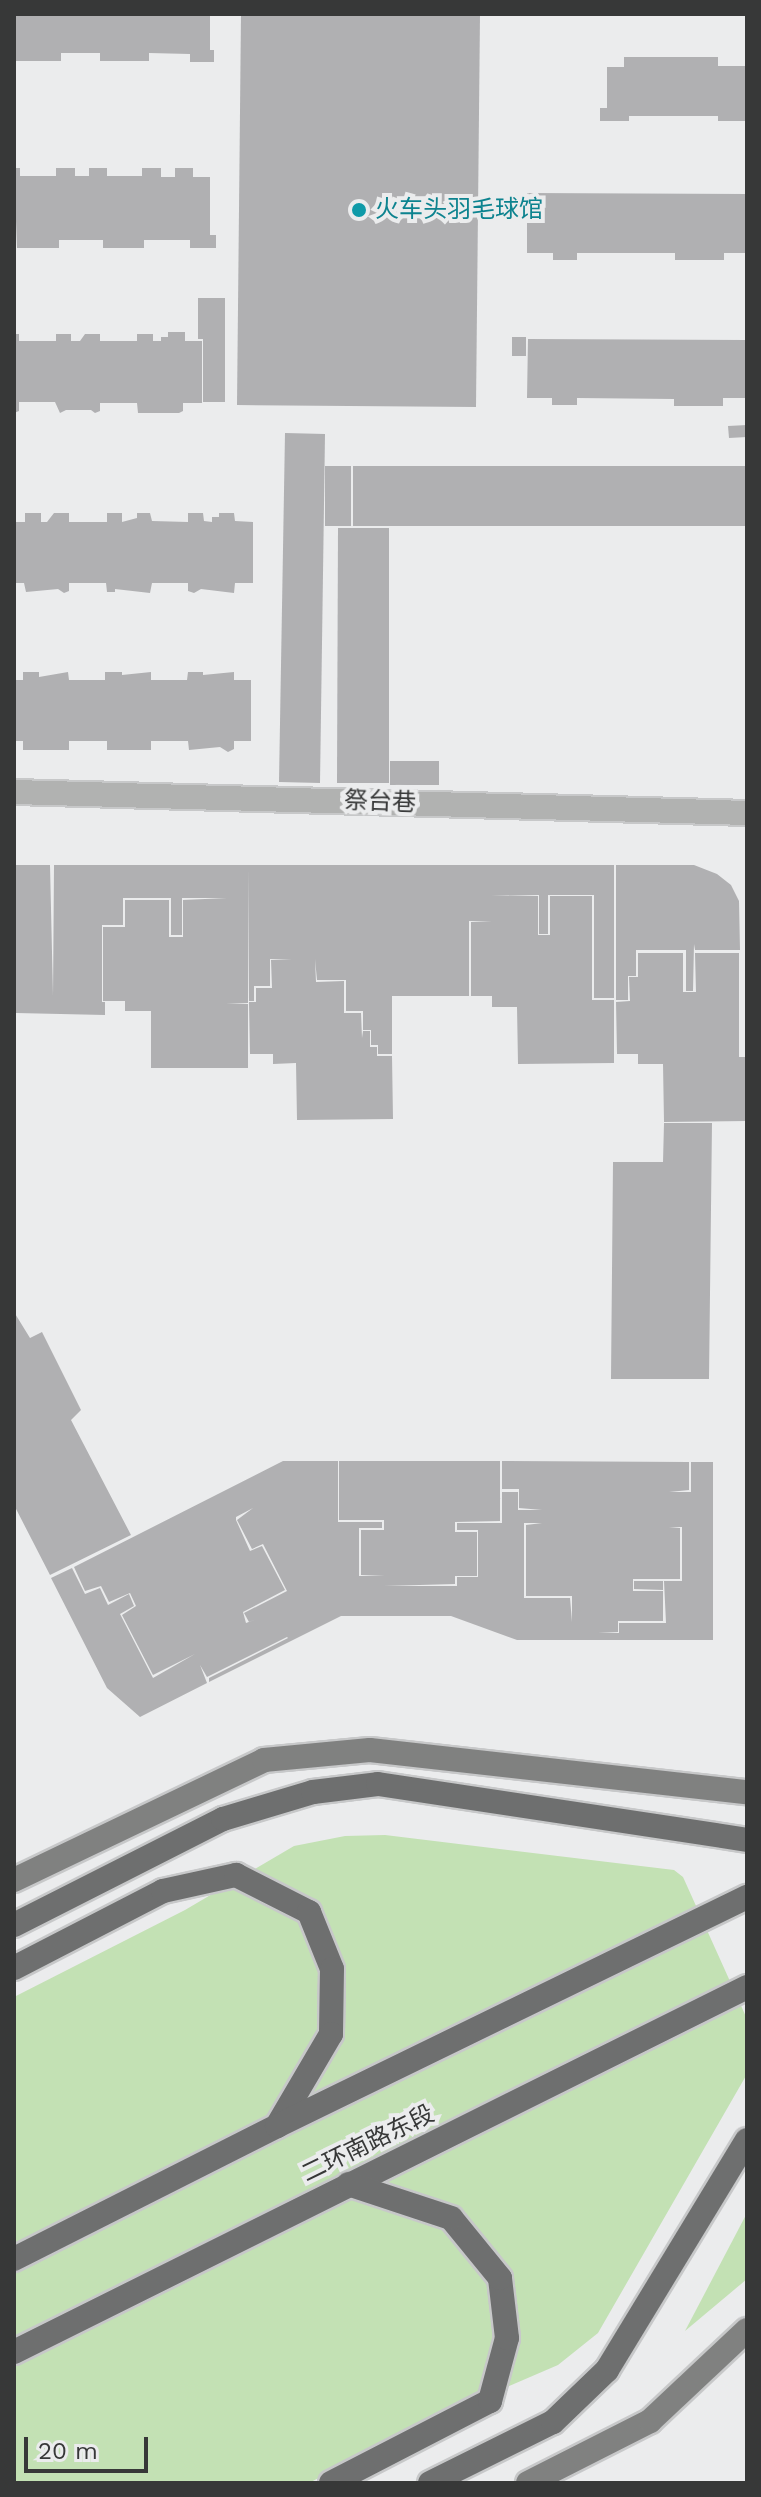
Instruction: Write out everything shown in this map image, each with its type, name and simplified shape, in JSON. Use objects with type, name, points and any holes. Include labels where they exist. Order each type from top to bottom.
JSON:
[{"type":"highway","points":[[14,1925],[223,1819],[313,1792],[365,1785],[378,1784],[747,1840]]},
{"type":"highway","points":[[14,1968],[163,1891],[236,1875],[309,1912],[332,1969],[331,2034],[277,2126]]},
{"type":"highway","points":[[14,2259],[277,2126],[747,1897]]},
{"type":"highway","name":"二环南路东段","points":[[14,2352],[747,1987]]},
{"type":"highway","points":[[430,2483],[553,2422],[607,2370],[747,2140]]},
{"type":"highway","points":[[331,2483],[490,2401],[507,2338],[500,2278],[451,2218],[348,2184]]},
{"type":"main road","points":[[14,1880],[264,1760],[370,1750],[747,1792]]},
{"type":"main road","points":[[528,2483],[650,2421],[747,2330]]},
{"type":"street","name":"祭台巷","points":[[14,792],[747,813]]},
{"type":"green space","points":[[385,1835],[674,1870],[683,1877],[747,2019],[747,2074],[598,2333],[558,2365],[428,2421],[309,2483],[14,2483],[14,1997],[185,1910],[294,1846],[345,1836]]},
{"type":"green space","points":[[747,2213],[747,2279],[685,2331]]},
{"type":"building","points":[[14,14],[210,14],[210,50],[214,50],[214,62],[190,62],[190,54],[149,53],[149,61],[100,61],[100,53],[61,53],[61,61],[15,61]]},
{"type":"building","name":"火车头羽毛球馆","points":[[241,14],[480,14],[476,407],[237,405]]},
{"type":"building","points":[[624,57],[718,57],[718,66],[747,66],[747,121],[718,121],[718,116],[629,116],[629,121],[600,121],[600,108],[607,108],[607,67],[624,67]]},
{"type":"building","points":[[14,168],[20,168],[20,176],[56,176],[56,168],[75,168],[75,176],[89,176],[89,168],[107,168],[107,176],[142,176],[142,168],[161,168],[161,177],[175,177],[175,168],[193,168],[193,177],[210,177],[210,235],[216,235],[216,248],[190,248],[190,240],[144,240],[144,248],[103,248],[103,240],[59,240],[59,248],[17,248]]},
{"type":"building","points":[[527,193],[747,194],[747,253],[724,253],[724,260],[675,260],[675,253],[577,253],[577,260],[553,260],[553,253],[527,253]]},
{"type":"building","points":[[198,298],[225,298],[225,402],[203,402],[203,339],[198,339]]},
{"type":"building","points":[[168,332],[185,332],[185,341],[202,341],[202,403],[183,403],[183,411],[179,413],[138,413],[137,403],[100,403],[100,411],[95,413],[91,410],[66,410],[60,413],[55,402],[19,402],[19,411],[14,413],[14,334],[19,334],[19,341],[56,341],[56,334],[71,334],[71,341],[80,341],[85,334],[100,334],[100,341],[137,341],[137,334],[153,334],[153,341],[161,341],[161,337],[168,337]]},
{"type":"building","points":[[512,337],[526,337],[526,356],[512,356]]},
{"type":"building","points":[[528,339],[747,340],[747,398],[723,398],[723,406],[674,406],[674,399],[577,398],[577,405],[552,405],[552,398],[527,398]]},
{"type":"building","points":[[747,425],[747,437],[729,438],[728,426]]},
{"type":"building","points":[[285,433],[325,434],[320,783],[279,782]]},
{"type":"building","points":[[325,466],[351,466],[351,526],[325,526]]},
{"type":"building","points":[[353,466],[747,466],[747,526],[353,526]]},
{"type":"building","points":[[25,513],[41,513],[41,522],[47,522],[54,513],[69,513],[69,522],[107,522],[107,513],[122,513],[122,522],[137,518],[137,513],[150,513],[152,521],[188,522],[188,513],[203,513],[204,521],[212,522],[212,517],[219,517],[219,513],[234,513],[235,521],[253,522],[253,583],[235,583],[234,593],[201,589],[194,593],[188,591],[188,583],[152,583],[150,593],[115,589],[115,592],[107,592],[106,583],[69,583],[69,591],[64,593],[58,589],[26,592],[24,583],[14,583],[14,522],[25,522]]},
{"type":"building","points":[[338,528],[389,528],[389,783],[337,783]]},
{"type":"building","points":[[23,672],[39,672],[39,677],[68,672],[69,680],[105,680],[105,672],[122,672],[122,675],[151,672],[151,680],[187,680],[188,672],[203,672],[203,675],[234,672],[234,680],[251,680],[251,741],[234,741],[234,749],[228,752],[220,747],[189,750],[188,741],[151,741],[151,750],[107,750],[107,741],[69,741],[69,750],[23,750],[23,741],[14,741],[14,680],[23,680]]},
{"type":"building","points":[[390,761],[439,761],[439,785],[390,785]]},
{"type":"building","points":[[14,865],[50,865],[53,996],[54,865],[614,865],[614,998],[594,998],[594,895],[548,895],[548,934],[539,934],[539,895],[491,895],[538,896],[538,935],[550,935],[550,896],[592,896],[592,1000],[614,1000],[614,1063],[518,1064],[517,1007],[492,1007],[492,996],[471,996],[471,922],[492,921],[469,921],[469,996],[392,996],[392,1054],[378,1054],[378,1045],[371,1045],[371,1030],[363,1030],[363,1011],[346,1011],[346,980],[317,980],[315,959],[316,982],[344,981],[344,1013],[361,1013],[362,1038],[363,1031],[370,1031],[370,1047],[377,1047],[377,1056],[392,1056],[393,1119],[297,1120],[296,1063],[273,1064],[273,1054],[250,1054],[249,1002],[256,1002],[256,988],[272,988],[271,960],[292,960],[270,959],[270,986],[254,986],[254,1001],[249,1001],[249,868],[248,1003],[226,1003],[248,1004],[248,1068],[151,1068],[151,1011],[125,1011],[125,1001],[103,1001],[103,927],[125,927],[125,900],[169,900],[169,937],[183,937],[183,900],[227,898],[182,898],[182,935],[171,935],[171,898],[123,898],[123,925],[102,925],[102,1002],[105,1002],[105,1015],[16,1013]]},
{"type":"building","points":[[616,865],[694,865],[717,874],[731,885],[739,901],[740,950],[695,950],[694,944],[693,991],[686,991],[686,950],[636,950],[636,976],[628,976],[628,1000],[616,1000]]},
{"type":"building","points":[[638,953],[683,953],[683,992],[696,992],[695,953],[739,953],[739,1057],[747,1057],[747,1121],[664,1122],[663,1064],[638,1064],[638,1054],[617,1054],[616,1002],[630,1001],[629,977],[638,977]]},
{"type":"building","points":[[664,1123],[712,1123],[709,1379],[611,1379],[613,1162],[663,1162]]},
{"type":"building","points":[[14,1312],[30,1338],[42,1332],[81,1410],[71,1420],[131,1535],[50,1575],[14,1505]]},
{"type":"building","points":[[283,1461],[338,1461],[338,1522],[382,1522],[382,1528],[359,1528],[359,1576],[385,1576],[361,1575],[361,1530],[384,1530],[384,1520],[339,1520],[339,1461],[500,1461],[500,1521],[455,1522],[455,1532],[477,1532],[477,1576],[455,1576],[455,1584],[384,1586],[457,1586],[457,1577],[478,1577],[478,1530],[457,1530],[457,1523],[502,1523],[502,1492],[518,1492],[518,1510],[542,1510],[519,1508],[519,1489],[502,1489],[502,1461],[689,1462],[689,1490],[669,1492],[691,1492],[691,1462],[713,1462],[713,1640],[517,1640],[451,1616],[341,1616],[209,1682],[209,1678],[288,1638],[207,1677],[200,1665],[207,1683],[140,1717],[107,1688],[51,1578],[72,1568],[85,1594],[100,1588],[108,1605],[129,1594],[134,1606],[120,1614],[153,1678],[195,1654],[153,1675],[122,1615],[136,1606],[130,1593],[109,1602],[101,1586],[85,1591],[74,1567]],"holes":[[[253,1508],[237,1520],[252,1549],[263,1544],[287,1591],[244,1613],[249,1622],[246,1623],[243,1612],[285,1590],[262,1546],[250,1551],[236,1520],[236,1517]],[[524,1523],[542,1523],[526,1525],[526,1596],[572,1596],[572,1622],[570,1598],[524,1598]],[[669,1527],[682,1527],[682,1581],[664,1581],[666,1623],[619,1623],[619,1633],[598,1633],[618,1632],[618,1621],[663,1621],[663,1591],[633,1591],[633,1579],[680,1579],[680,1528]]]},
{"type":"building","points":[[634,1581],[663,1581],[663,1590],[634,1589]]},
{"type":"place","name":"火车头羽毛球馆","points":[[359,210]]}]
